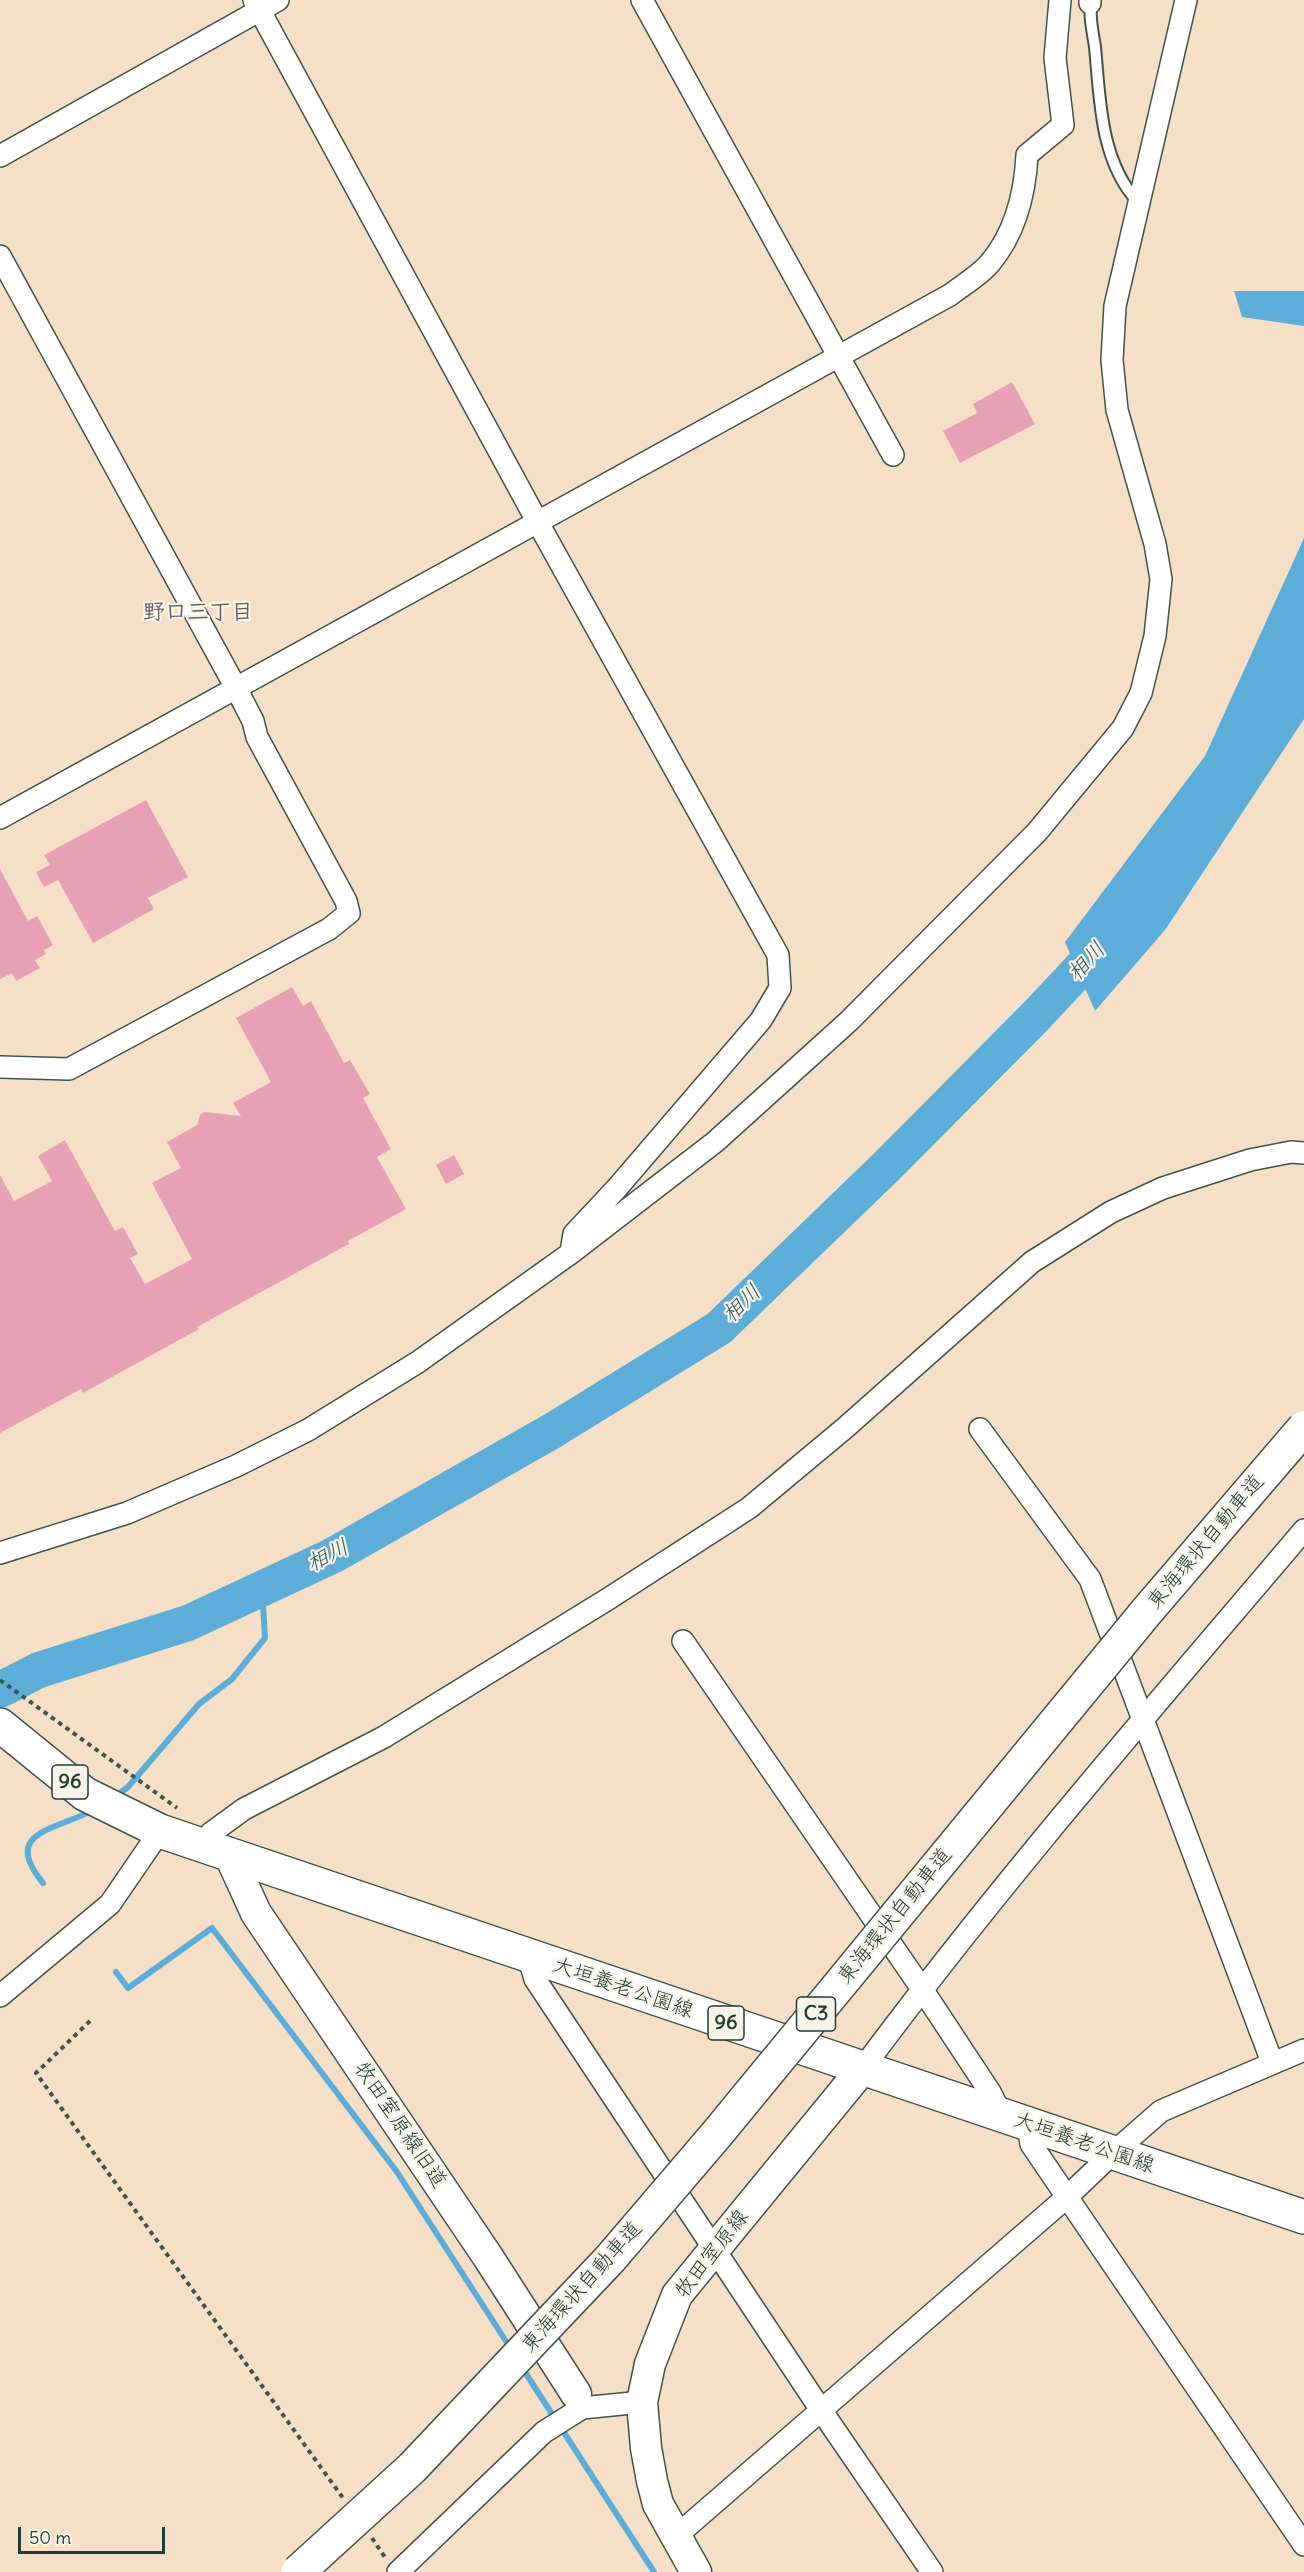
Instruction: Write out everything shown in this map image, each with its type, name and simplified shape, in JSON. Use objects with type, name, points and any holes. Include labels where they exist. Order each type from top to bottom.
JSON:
[{"type":"main road","name":"東海環状自動車道","points":[[298,2572],[412,2468],[610,2259],[716,2135],[1147,1611],[1304,1428]]},
{"type":"main road","name":"大垣養老公園線","points":[[0,1725],[85,1794],[155,1829],[214,1844],[528,1955],[1304,2217]]},
{"type":"street","points":[[642,0],[893,455]]},
{"type":"street","points":[[0,818],[950,295],[990,263],[1015,223],[1026,179],[1027,155],[1063,125],[1055,58],[1060,0]]},
{"type":"street","points":[[0,1553],[127,1513],[236,1466],[308,1430],[418,1362],[571,1253],[715,1142],[849,1021],[1037,832],[1123,728],[1141,693],[1155,636],[1161,579],[1155,544],[1117,410],[1112,360],[1115,306],[1137,201],[1186,0]]},
{"type":"street","points":[[0,156],[264,3],[537,521],[778,955],[780,988],[761,1020],[617,1188],[574,1234],[571,1253]]},
{"type":"street","points":[[0,256],[236,687],[253,721],[257,737],[346,901],[349,913],[329,930],[69,1069],[0,1067]]},
{"type":"street","points":[[214,1844],[244,1809],[394,1731],[608,1599],[749,1508],[854,1420],[1032,1262],[1101,1218],[1163,1188],[1250,1160],[1292,1152],[1304,1153]]},
{"type":"street","points":[[980,1429],[1090,1579],[1272,2062]]},
{"type":"street","points":[[863,2068],[922,1989],[1143,1720],[1304,1530]]},
{"type":"street","points":[[683,1641],[990,2092],[1015,2120],[1304,2545]]},
{"type":"street","points":[[0,1996],[110,1904],[155,1829]]},
{"type":"street","name":"牧田室原線旧道","points":[[214,1844],[256,1913],[488,2257],[573,2404]]},
{"type":"street","points":[[528,1955],[535,1979],[820,2410],[932,2572]]},
{"type":"street","points":[[675,2537],[1067,2197],[1161,2111],[1304,2050]]},
{"type":"street","name":"牧田室原線","points":[[696,2572],[658,2504],[652,2481],[646,2448],[642,2402],[650,2364],[677,2295],[863,2068]]},
{"type":"street","points":[[394,2567],[573,2404],[582,2408],[642,2402]]},
{"type":"lane","points":[[1091,1],[1105,136],[1113,162],[1126,189],[1137,201]]},
{"type":"path","points":[[0,1680],[214,1844]]},
{"type":"path","points":[[90,2021],[36,2073],[349,2506]]},
{"type":"path","points":[[369,2534],[394,2567]]},
{"type":"water","points":[[1234,291],[1304,291],[1304,326],[1242,317]]},
{"type":"water","points":[[1304,538],[1304,719],[1165,930],[1095,1011],[1065,942],[1205,756]]},
{"type":"building","points":[[1012,382],[1035,424],[960,463],[943,431],[977,413],[973,404]]},
{"type":"building","points":[[146,800],[188,877],[148,898],[154,909],[93,943],[58,880],[44,887],[36,872],[50,865],[44,855]]},
{"type":"building","points":[[0,869],[28,921],[37,916],[53,945],[44,950],[46,954],[35,960],[40,968],[16,981],[12,973],[0,979]]},
{"type":"building","points":[[292,987],[303,1006],[311,1001],[344,1063],[350,1060],[370,1094],[363,1098],[391,1149],[377,1157],[406,1209],[348,1241],[349,1244],[197,1327],[199,1329],[83,1393],[81,1389],[0,1433],[0,1175],[14,1201],[52,1181],[38,1156],[65,1140],[115,1231],[123,1227],[138,1254],[130,1258],[145,1284],[192,1259],[152,1183],[181,1168],[167,1142],[197,1125],[200,1115],[204,1112],[241,1116],[233,1103],[271,1082],[236,1018]]},
{"type":"building","points":[[454,1155],[464,1174],[446,1184],[436,1165]]},
{"type":"waterway","name":"相川","points":[[0,1690],[39,1670],[188,1623],[332,1556],[552,1431],[719,1328],[887,1166],[1035,1017],[1110,937]]},
{"type":"waterway","points":[[115,1797],[128,1787],[199,1704],[232,1679],[265,1638],[262,1588]]},
{"type":"waterway","points":[[43,1883],[31,1866],[28,1852],[30,1842],[38,1834],[93,1810]]},
{"type":"waterway","points":[[116,1972],[128,1988],[212,1928],[397,2172],[511,2349]]},
{"type":"waterway","points":[[521,2366],[654,2572]]},
{"type":"district","name":"野口三丁目","points":[[198,613]]}]
